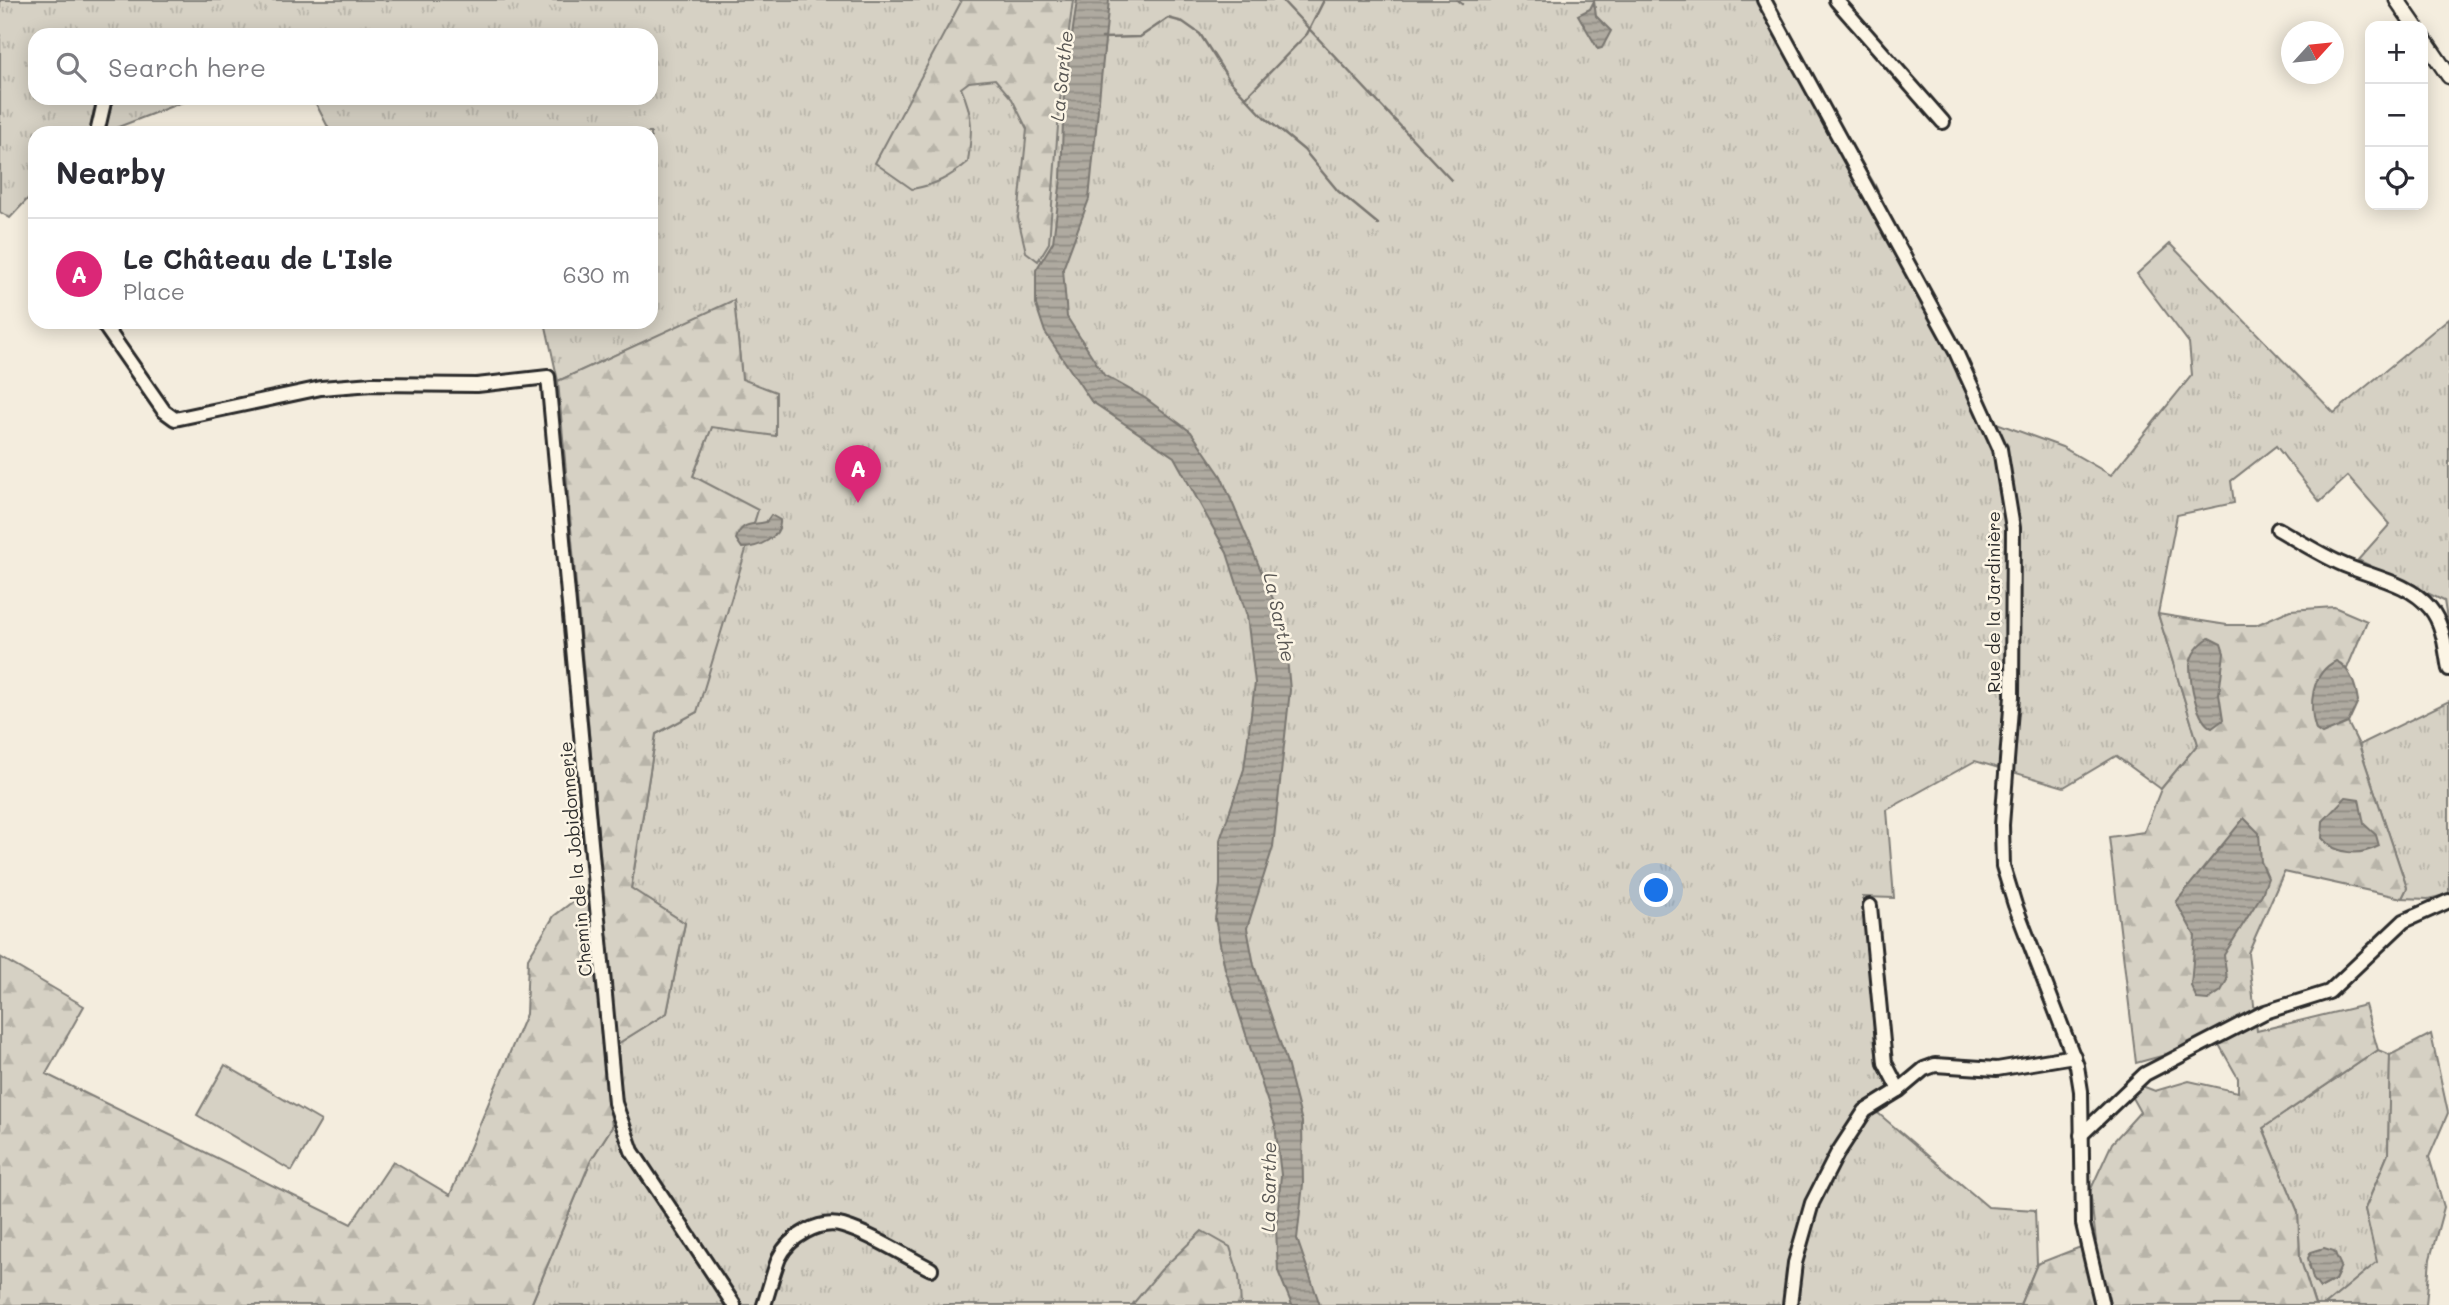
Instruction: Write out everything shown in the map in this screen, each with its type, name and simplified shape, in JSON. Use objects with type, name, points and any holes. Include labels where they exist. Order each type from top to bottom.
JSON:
[{"type":"main road","points":[[2397,0],[2412,21]]},
{"type":"main road","points":[[2428,45],[2449,76]]},
{"type":"street","name":"Rue de la Jardinière","points":[[1764,0],[1956,352],[2000,449],[2010,495],[2012,528],[2011,696],[2002,825],[2003,866],[2015,905],[2074,1056],[2081,1091],[2081,1199],[2087,1250],[2102,1305]]},
{"type":"street","points":[[1836,0],[1942,122]]},
{"type":"street","points":[[99,126],[104,105]]},
{"type":"street","name":"Chemin de la Jobidonnerie","points":[[107,329],[164,411],[175,419],[321,388],[372,384],[477,385],[548,377],[615,1103],[632,1151],[734,1305]]},
{"type":"street","points":[[2278,529],[2343,564],[2417,596],[2430,608],[2442,629],[2449,669]]},
{"type":"street","points":[[2081,1135],[2145,1074],[2265,1012],[2329,992],[2404,921],[2449,901]]},
{"type":"street","points":[[1870,906],[1885,1063],[1899,1090]]},
{"type":"street","points":[[1790,1305],[1795,1264],[1812,1203],[1837,1154],[1865,1111],[1899,1090],[1924,1069],[1935,1065],[1997,1069],[2074,1056]]},
{"type":"street","points":[[764,1305],[780,1257],[791,1242],[805,1231],[824,1225],[841,1225],[931,1269]]},
{"type":"green space","points":[[0,0],[1767,0],[1875,185],[1949,341],[1991,421],[2062,447],[2111,475],[2192,375],[2189,343],[2137,274],[2170,244],[2334,413],[2449,318],[2449,630],[2444,601],[2358,560],[2390,524],[2348,476],[2320,502],[2276,446],[2231,481],[2234,503],[2177,515],[2158,614],[2198,744],[2161,789],[2116,756],[2064,787],[1975,761],[1887,810],[1894,898],[1863,897],[1877,1065],[1891,1086],[1872,1108],[1988,1207],[2035,1210],[2037,1264],[2020,1305],[531,1305],[591,1160],[612,1127],[603,1053],[667,1013],[685,923],[631,889],[656,734],[697,712],[693,476],[712,427],[742,379],[734,301],[558,381],[547,329],[658,329],[658,126],[327,126],[317,105],[658,105],[658,28],[28,28],[28,105],[175,105],[121,126],[28,126],[28,199],[10,218],[0,212]]},
{"type":"green space","points":[[962,0],[1073,0],[1060,100],[1049,243],[1038,261],[1026,252],[1018,218],[1027,129],[1012,99],[995,79],[969,82],[961,88],[970,116],[970,141],[968,162],[954,172],[935,183],[912,189],[875,163]]},
{"type":"green space","points":[[734,300],[742,379],[776,392],[776,436],[712,427],[693,476],[758,510],[697,712],[656,734],[631,888],[685,923],[667,1013],[603,1053],[612,1127],[591,1160],[531,1305],[0,1305],[0,957],[84,1006],[46,1074],[351,1224],[393,1161],[450,1195],[526,1014],[528,958],[554,916],[602,879],[558,381]]},
{"type":"green space","points":[[2334,607],[2367,621],[2335,697],[2359,745],[2407,888],[2402,898],[2284,872],[2248,953],[2257,1031],[2365,1005],[2378,1050],[2263,1128],[2298,1212],[2300,1258],[2315,1305],[2020,1305],[2037,1264],[2096,1241],[2090,1191],[2112,1143],[2140,1112],[2131,1096],[2142,1086],[2155,1091],[2189,1081],[2238,1092],[2238,1078],[2213,1034],[2169,1054],[2136,1063],[2109,837],[2144,832],[2161,789],[2198,744],[2158,614],[2227,625],[2256,625],[2290,610]]},
{"type":"green space","points":[[2449,701],[2449,894],[2428,899],[2402,898],[2407,888],[2359,745]]},
{"type":"green space","points":[[2431,1034],[2448,1113],[2429,1157],[2444,1207],[2430,1259],[2426,1305],[2325,1305],[2377,1262],[2365,1209],[2388,1154],[2390,1055]]},
{"type":"green space","points":[[2378,1050],[2390,1055],[2388,1154],[2365,1209],[2378,1262],[2325,1305],[2315,1305],[2300,1258],[2298,1212],[2263,1128]],"holes":[[[2309,1266],[2339,1272],[2335,1280],[2320,1288]]]},
{"type":"green space","points":[[225,1065],[321,1121],[292,1171],[197,1115]]},
{"type":"green space","points":[[1202,1231],[1230,1247],[1239,1275],[1241,1305],[1132,1305],[1161,1270]]},
{"type":"water","name":"La Sarthe","points":[[1077,0],[1109,0],[1089,199],[1063,269],[1067,317],[1104,375],[1145,398],[1191,432],[1221,476],[1284,625],[1290,690],[1273,847],[1247,928],[1254,965],[1287,1063],[1302,1122],[1303,1184],[1297,1239],[1320,1305],[1292,1305],[1278,1271],[1276,1229],[1281,1175],[1275,1125],[1225,969],[1215,919],[1220,885],[1220,840],[1244,769],[1255,683],[1247,616],[1227,553],[1174,457],[1091,401],[1045,332],[1036,305],[1036,270],[1053,242],[1061,179],[1064,93]]},
{"type":"water","points":[[1594,1],[1596,16],[1611,31],[1602,48],[1598,49],[1578,15],[1590,9]]},
{"type":"water","points":[[771,515],[780,520],[780,526],[773,537],[761,544],[742,548],[736,539],[741,529],[747,525],[766,522]]},
{"type":"water","points":[[2209,638],[2221,644],[2224,653],[2219,694],[2223,720],[2212,728],[2206,724],[2198,709],[2190,665],[2196,650]]},
{"type":"water","points":[[2336,661],[2349,673],[2358,701],[2348,723],[2322,734],[2316,730],[2312,701],[2321,673]]},
{"type":"water","points":[[2346,797],[2359,799],[2364,824],[2376,835],[2379,846],[2348,852],[2334,848],[2322,838],[2323,821]]},
{"type":"water","points":[[2244,818],[2259,833],[2261,862],[2268,878],[2262,894],[2224,955],[2227,980],[2221,991],[2208,1000],[2197,999],[2191,986],[2195,936],[2176,902]]},
{"type":"water","points":[[2324,1248],[2334,1251],[2341,1266],[2335,1280],[2320,1288],[2313,1279],[2308,1258],[2311,1252]]},
{"type":"waterway","points":[[1282,0],[1451,180]]},
{"type":"waterway","points":[[1246,97],[1307,34],[1324,0]]},
{"type":"waterway","points":[[1457,0],[1462,4]]},
{"type":"waterway","points":[[1102,38],[1140,37],[1168,18],[1183,22],[1200,34],[1230,81],[1264,117],[1304,150],[1338,191],[1378,224]]},
{"type":"place","name":"Le Château de L'Isle","points":[[858,503]]}]
